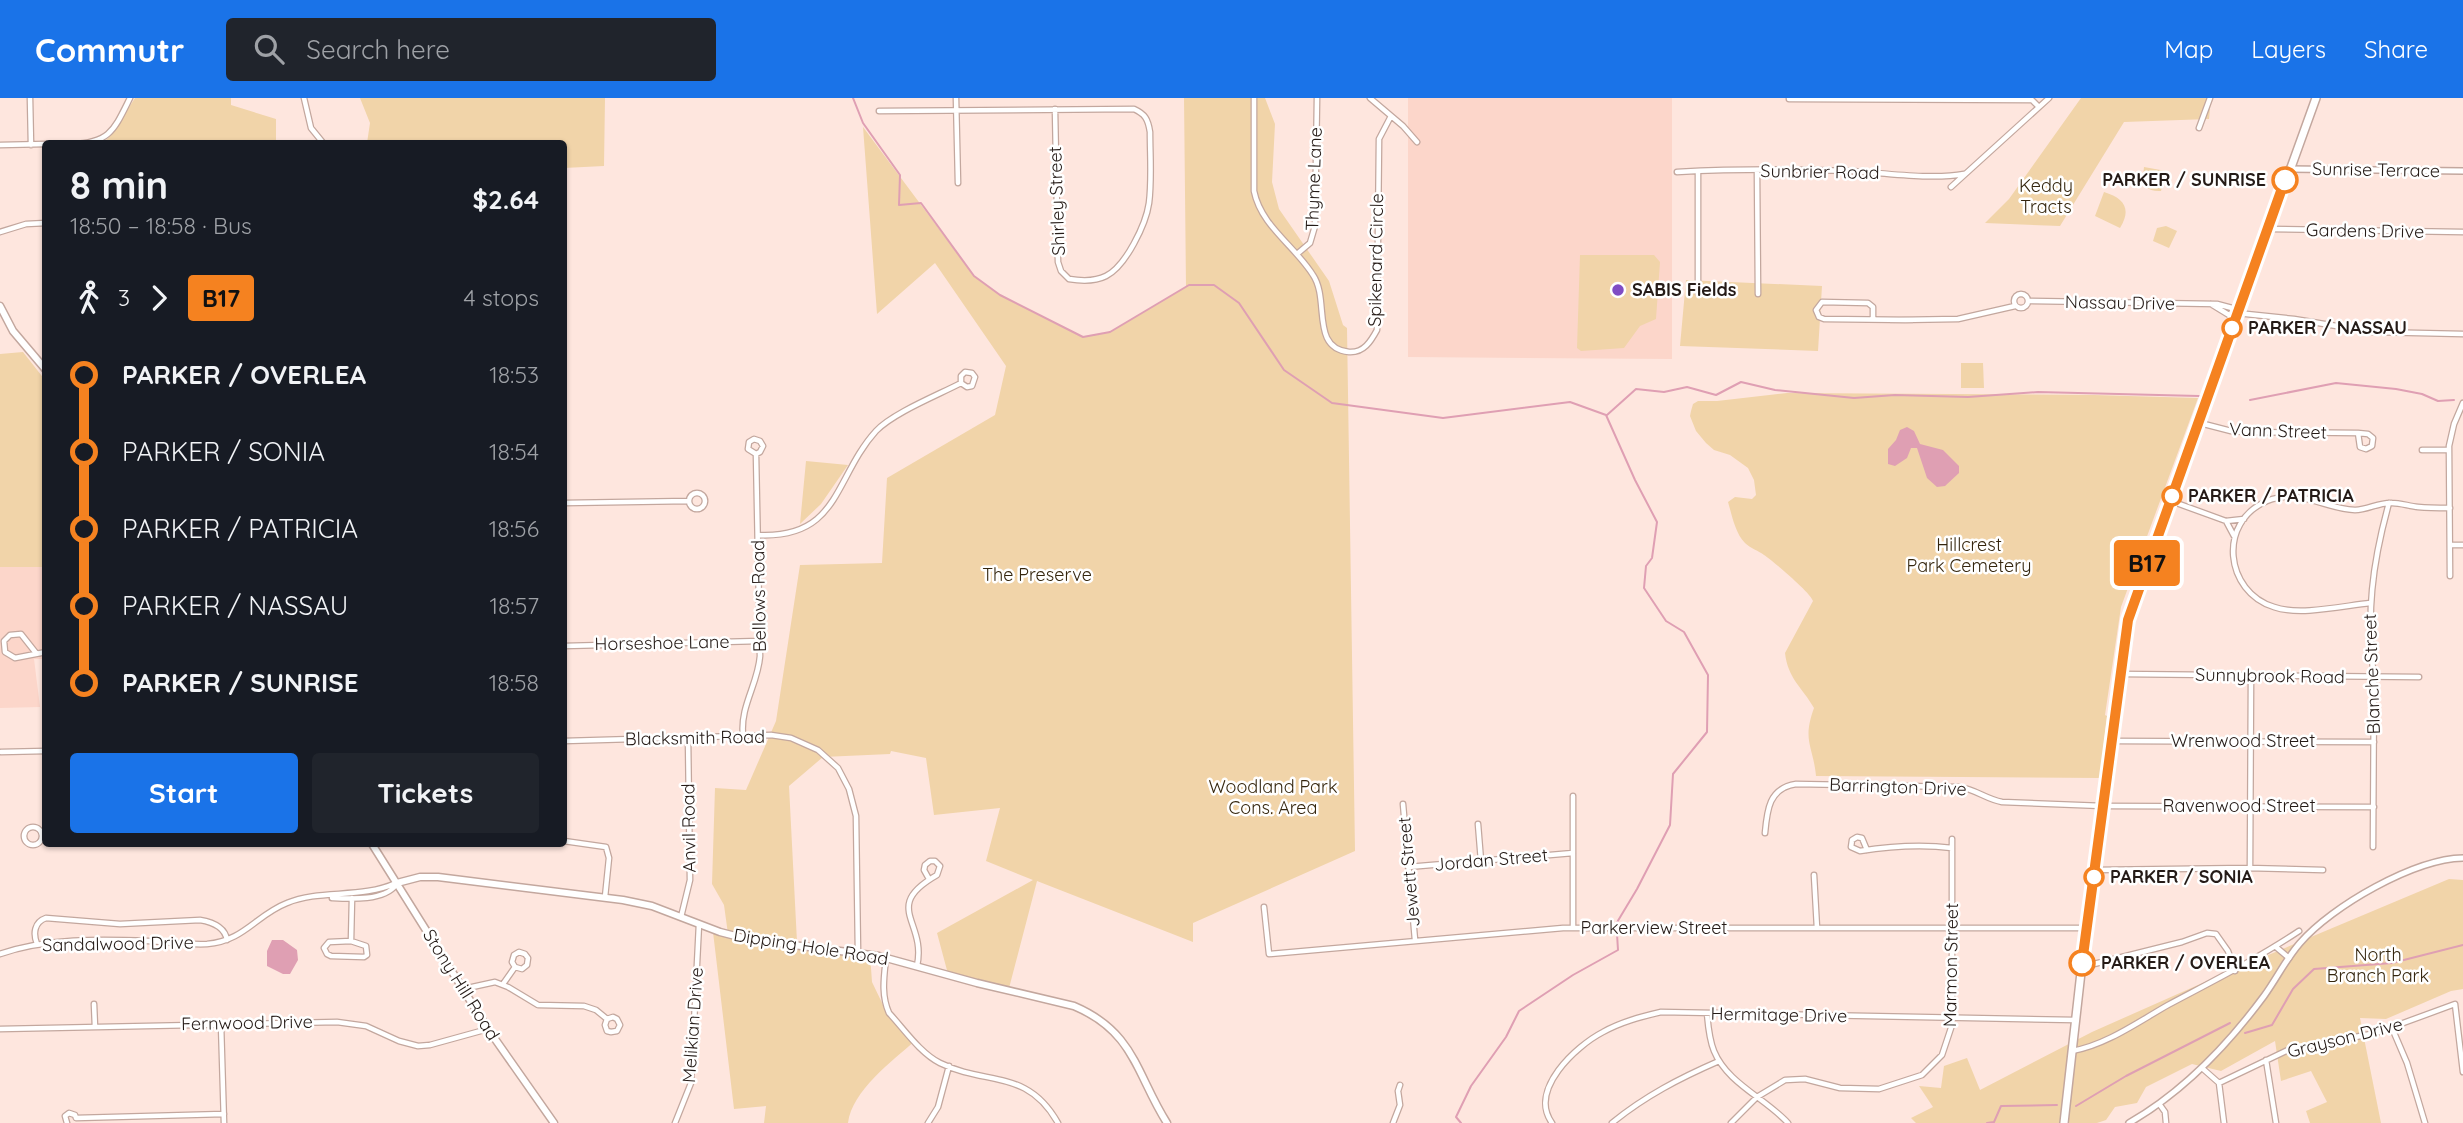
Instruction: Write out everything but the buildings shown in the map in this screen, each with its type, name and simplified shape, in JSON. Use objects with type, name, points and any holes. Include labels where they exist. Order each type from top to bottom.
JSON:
[{"type":"main road","points":[[2064,1123],[2128,620],[2316,98]]},
{"type":"main road","points":[[0,306],[13,331],[42,365]]},
{"type":"main road","name":"Stony Hill Road","points":[[374,847],[488,1030],[554,1123]]},
{"type":"main road","name":"Dipping Hole Road","points":[[397,883],[419,877],[438,877],[605,897],[652,906],[762,943],[886,958],[1074,1006],[1088,1012],[1117,1034],[1141,1070],[1167,1123]]},
{"type":"street","points":[[30,98],[31,145]]},
{"type":"street","points":[[99,140],[108,135],[117,124],[130,98]]},
{"type":"street","points":[[304,98],[312,128],[321,140]]},
{"type":"street","points":[[956,98],[958,183]]},
{"type":"street","name":"Spikenard Circle","points":[[1254,98],[1256,203],[1318,282],[1322,293],[1325,334],[1329,342],[1344,351],[1362,349],[1371,342],[1377,330],[1379,139],[1391,116]]},
{"type":"street","name":"Thyme Lane","points":[[1297,254],[1310,243],[1315,226],[1317,98]]},
{"type":"street","points":[[1370,98],[1404,126],[1417,142]]},
{"type":"street","points":[[1951,187],[2049,98]]},
{"type":"street","points":[[2199,128],[2210,98]]},
{"type":"street","points":[[1789,99],[2032,100],[2039,107]]},
{"type":"street","name":"Shirley Street","points":[[879,111],[956,109],[1055,109],[1134,109],[1143,114],[1149,122],[1150,192],[1145,218],[1119,265],[1107,276],[1094,280],[1069,279],[1061,271],[1058,262],[1055,109]]},
{"type":"street","points":[[0,145],[42,144]]},
{"type":"street","name":"Sunrise Terrace","points":[[2289,169],[2463,170]]},
{"type":"street","points":[[1757,170],[1758,294]]},
{"type":"street","name":"Sunbrier Road","points":[[1677,172],[1757,170],[1945,176],[1964,174]]},
{"type":"street","points":[[1698,171],[1698,293]]},
{"type":"street","points":[[0,232],[19,225],[42,223]]},
{"type":"street","name":"Gardens Drive","points":[[2267,229],[2463,232]]},
{"type":"street","name":"Nassau Drive","points":[[2015,306],[2014,300],[2018,295],[2026,296],[2028,301]]},
{"type":"street","name":"Nassau Drive","points":[[2028,301],[2211,304],[2229,315],[2237,313],[2294,319],[2384,333],[2463,334]]},
{"type":"street","name":"Nassau Drive","points":[[1873,319],[1873,307],[1868,303],[1822,302],[1816,310],[1819,317],[1824,318],[1898,320],[1958,319],[2015,306],[2024,308],[2028,301]]},
{"type":"street","points":[[758,535],[792,533],[814,521],[832,503],[877,430],[961,383]]},
{"type":"street","points":[[2450,576],[2449,450],[2454,424],[2463,403]]},
{"type":"street","name":"Vann Street","points":[[2199,423],[2245,432],[2358,433]]},
{"type":"street","points":[[2454,424],[2463,424]]},
{"type":"street","points":[[2423,450],[2449,450]]},
{"type":"street","name":"Bellows Road","points":[[743,735],[744,712],[760,663],[755,454]]},
{"type":"street","points":[[2370,603],[2295,610],[2268,605],[2252,595],[2239,579],[2232,556],[2235,537],[2244,519],[2261,504],[2285,498],[2312,499],[2354,510],[2389,503],[2450,508]]},
{"type":"street","points":[[2170,500],[2226,521],[2244,519]]},
{"type":"street","points":[[567,503],[689,501]]},
{"type":"street","name":"Blanche Street","points":[[2373,847],[2374,678],[2370,603],[2374,563],[2389,503]]},
{"type":"street","points":[[2226,521],[2235,537]]},
{"type":"street","points":[[2450,545],[2463,545]]},
{"type":"street","points":[[36,653],[22,634],[10,635],[4,641],[4,650],[9,657],[18,658],[42,652]]},
{"type":"street","name":"Horseshoe Lane","points":[[567,646],[760,641]]},
{"type":"street","name":"Sunnybrook Road","points":[[2120,674],[2420,677]]},
{"type":"street","points":[[2249,868],[2251,676]]},
{"type":"street","name":"Blacksmith Road","points":[[567,741],[771,735],[806,743],[828,758],[844,778],[854,801],[858,953]]},
{"type":"street","name":"Anvil Road","points":[[681,917],[690,880],[688,737]]},
{"type":"street","name":"Wrenwood Street","points":[[2112,741],[2374,743]]},
{"type":"street","points":[[0,752],[42,751]]},
{"type":"street","name":"Barrington Drive","points":[[1765,833],[1771,799],[1783,787],[1796,784],[1959,786],[2001,802],[2104,806]]},
{"type":"street","points":[[1573,796],[1573,928]]},
{"type":"street","name":"Jewett Street","points":[[1403,804],[1415,940]]},
{"type":"street","name":"Ravenwood Street","points":[[2104,806],[2374,807]]},
{"type":"street","points":[[1478,824],[1481,861]]},
{"type":"street","name":"Marmon Street","points":[[1757,1097],[1776,1084],[1796,1079],[1866,1090],[1908,1081],[1922,1075],[1942,1055],[1952,1019],[1952,839]]},
{"type":"street","points":[[567,841],[606,847],[609,858],[605,897]]},
{"type":"street","points":[[1867,850],[1910,844],[1952,848]]},
{"type":"street","name":"Jordan Street","points":[[1408,867],[1573,853]]},
{"type":"street","points":[[2129,1123],[2160,1105],[2202,1068],[2249,1016],[2289,958],[2318,925],[2409,870],[2433,861],[2463,858]]},
{"type":"street","points":[[2095,870],[2323,870]]},
{"type":"street","points":[[1814,875],[1817,928]]},
{"type":"street","points":[[917,966],[919,948],[909,899],[913,891],[929,879]]},
{"type":"street","points":[[324,897],[382,889],[397,883]]},
{"type":"street","points":[[324,897],[352,898],[386,893],[393,890],[397,883]]},
{"type":"street","name":"Sandalwood Drive","points":[[0,954],[37,944],[118,940],[204,944],[227,940],[281,905],[299,899],[324,897]]},
{"type":"street","points":[[351,941],[352,898]]},
{"type":"street","name":"Parkerview Street","points":[[1264,907],[1269,954],[1573,928],[2087,928]]},
{"type":"street","points":[[37,944],[35,929],[41,920],[46,918],[120,925],[195,919],[217,926],[224,931],[227,940]]},
{"type":"street","name":"Melikian Drive","points":[[675,1123],[691,1083],[699,924]]},
{"type":"street","points":[[2072,1051],[2088,1048],[2235,971],[2300,931]]},
{"type":"street","points":[[2082,967],[2182,942],[2207,933],[2216,934],[2222,942],[2235,971]]},
{"type":"street","points":[[351,941],[366,946],[367,955],[331,956],[324,948],[329,942],[351,941]]},
{"type":"street","points":[[2276,947],[2289,958]]},
{"type":"street","points":[[886,958],[883,996],[889,1013],[927,1054],[950,1066],[1027,1088],[1045,1103],[1058,1123]]},
{"type":"street","points":[[503,985],[515,967]]},
{"type":"street","points":[[463,989],[486,983],[503,985],[538,1005],[584,1006],[596,1010],[607,1019]]},
{"type":"street","points":[[94,1004],[95,1027]]},
{"type":"street","name":"Grayson Drive","points":[[2219,1083],[2288,1049],[2392,1028],[2455,1004],[2463,1072]]},
{"type":"street","name":"Hermitage Drive","points":[[1552,1123],[1545,1107],[1548,1087],[1560,1068],[1590,1040],[1630,1020],[1661,1012],[2075,1020]]},
{"type":"street","points":[[1707,1013],[1713,1049],[1719,1061],[1788,1123]]},
{"type":"street","name":"Fernwood Drive","points":[[0,1029],[347,1022],[366,1026],[399,1041],[418,1046],[488,1030]]},
{"type":"street","points":[[221,1024],[224,1123]]},
{"type":"street","points":[[2392,1028],[2407,1063],[2425,1123]]},
{"type":"street","points":[[2266,1060],[2276,1123]]},
{"type":"street","points":[[1612,1123],[1639,1101],[1661,1088],[1719,1061]]},
{"type":"street","points":[[928,1123],[938,1107],[950,1066]]},
{"type":"street","points":[[2202,1068],[2219,1083],[2224,1123]]},
{"type":"street","points":[[1392,1123],[1400,1105],[1400,1085]]},
{"type":"street","points":[[1731,1123],[1757,1097]]},
{"type":"street","points":[[2160,1105],[2165,1112],[2166,1123]]},
{"type":"street","points":[[67,1123],[64,1118],[67,1113],[73,1114],[75,1121],[224,1115]]},
{"type":"shaded area","points":[[1408,98],[1672,98],[1672,359],[1408,357]]},
{"type":"shaded area","points":[[1907,427],[1914,431],[1920,444],[1943,450],[1959,466],[1959,473],[1945,486],[1937,487],[1927,478],[1917,448],[1911,448],[1907,458],[1895,466],[1888,464],[1888,449],[1900,430]]},
{"type":"shaded area","points":[[0,567],[42,567],[42,659],[34,659],[40,707],[0,708]]},
{"type":"shaded area","points":[[272,940],[283,940],[297,950],[298,960],[290,974],[283,974],[267,966],[267,951]]},
{"type":"green space","points":[[135,98],[231,98],[231,105],[276,119],[276,140],[106,140]]},
{"type":"green space","points":[[360,98],[605,98],[604,166],[567,168],[567,140],[367,140],[370,123]]},
{"type":"green space","points":[[1184,98],[1265,98],[1275,124],[1272,182],[1279,209],[1329,281],[1343,325],[1347,328],[1355,851],[1193,923],[1193,942],[1037,881],[1008,992],[948,974],[937,933],[1033,880],[986,861],[1000,808],[934,815],[926,758],[891,751],[890,754],[823,757],[789,786],[797,942],[830,945],[870,954],[872,982],[884,1007],[915,1041],[865,1088],[851,1111],[848,1123],[764,1123],[766,1106],[734,1109],[713,932],[728,934],[724,905],[712,884],[715,788],[746,790],[776,721],[800,565],[882,563],[887,478],[995,415],[1006,366],[935,263],[877,314],[863,127],[974,276],[1000,295],[1083,337],[1110,332],[1186,287]]},
{"type":"green space","name":"Keddy Tracts","points":[[2081,98],[2211,98],[2209,119],[2124,122],[2060,226],[1985,223],[2009,199]]},
{"type":"green space","points":[[2144,167],[2166,171],[2161,191],[2151,190],[2145,185]]},
{"type":"green space","points":[[2104,192],[2117,197],[2124,205],[2124,221],[2120,228],[2095,216]]},
{"type":"green space","points":[[2166,226],[2177,231],[2169,248],[2153,241],[2157,228]]},
{"type":"green space","name":"SABIS Fields","points":[[1580,255],[1654,255],[1660,262],[1656,319],[1640,326],[1624,348],[1581,351],[1577,348]]},
{"type":"green space","points":[[1686,280],[1822,286],[1818,351],[1680,346]]},
{"type":"green space","points":[[23,352],[42,376],[42,567],[0,567],[0,354]]},
{"type":"green space","points":[[1961,363],[1983,363],[1984,388],[1961,388]]},
{"type":"green space","name":"Hillcrest Park Cemetery","points":[[1787,393],[2198,398],[2121,607],[2105,715],[2100,778],[1816,776],[1809,736],[1814,708],[1792,676],[1785,653],[1813,601],[1783,570],[1742,539],[1734,524],[1728,502],[1735,497],[1752,499],[1756,495],[1754,480],[1748,468],[1706,443],[1696,431],[1690,416],[1693,404],[1698,401]]},
{"type":"green space","points":[[806,461],[848,465],[821,504],[800,524]]},
{"type":"green space","name":"North Branch Park","points":[[2449,879],[2463,880],[2463,989],[2451,991],[2386,1019],[2360,1018],[2381,1123],[2310,1123],[2306,1111],[2327,1102],[2311,1071],[2281,1081],[2275,1041],[2221,1071],[2192,1064],[2146,1087],[2137,1103],[2115,1107],[2106,1120],[2097,1123],[1916,1123],[1911,1118],[1933,1107],[1919,1086],[1941,1088],[1944,1066],[1967,1058],[1980,1090],[2092,1032]]},
{"type":"waterway","points":[[853,98],[863,123],[900,175],[899,205],[921,203],[974,276],[1000,295],[1083,337],[1110,332],[1189,285],[1214,285],[1239,303],[1284,370],[1332,403],[1443,418],[1570,402],[1606,415],[1657,522],[1652,558],[1646,566],[1644,588],[1666,621],[1684,632],[1708,675],[1707,732],[1673,774],[1670,825],[1616,924]]},
{"type":"waterway","points":[[1607,415],[1636,389],[1664,392],[1687,387],[1716,395],[1741,382],[1775,390],[1854,398],[1895,395],[1968,397],[2038,392],[2199,396]]},
{"type":"waterway","points":[[2250,400],[2336,383],[2396,389],[2422,394],[2438,401],[2454,400]]},
{"type":"waterway","points":[[1461,1123],[1456,1117],[1471,1086],[1506,1037],[1519,1011],[1573,975],[1618,950],[1617,934]]},
{"type":"waterway","points":[[2245,1033],[2272,1025],[2293,989],[2314,969],[2392,963],[2463,945]]},
{"type":"waterway","points":[[2076,1106],[2126,1076],[2230,1023]]},
{"type":"waterway","points":[[1987,1123],[1994,1122],[2001,1106],[2057,1105]]},
{"type":"bus line","name":"B17","points":[[2082,963],[2128,620],[2285,180]]},
{"type":"place","name":"PARKER / SUNRISE","points":[[2285,180]]},
{"type":"place","name":"SABIS Fields","points":[[1618,290]]},
{"type":"place","name":"PARKER / NASSAU","points":[[2232,328]]},
{"type":"place","name":"PARKER / PATRICIA","points":[[2172,496]]},
{"type":"place","name":"PARKER / SONIA","points":[[2094,877]]},
{"type":"place","name":"PARKER / OVERLEA","points":[[2082,963]]},
{"type":"park label","name":"The Preserve","points":[[1037,575]]},
{"type":"park label","name":"Woodland Park Cons. Area","points":[[1273,797]]}]
